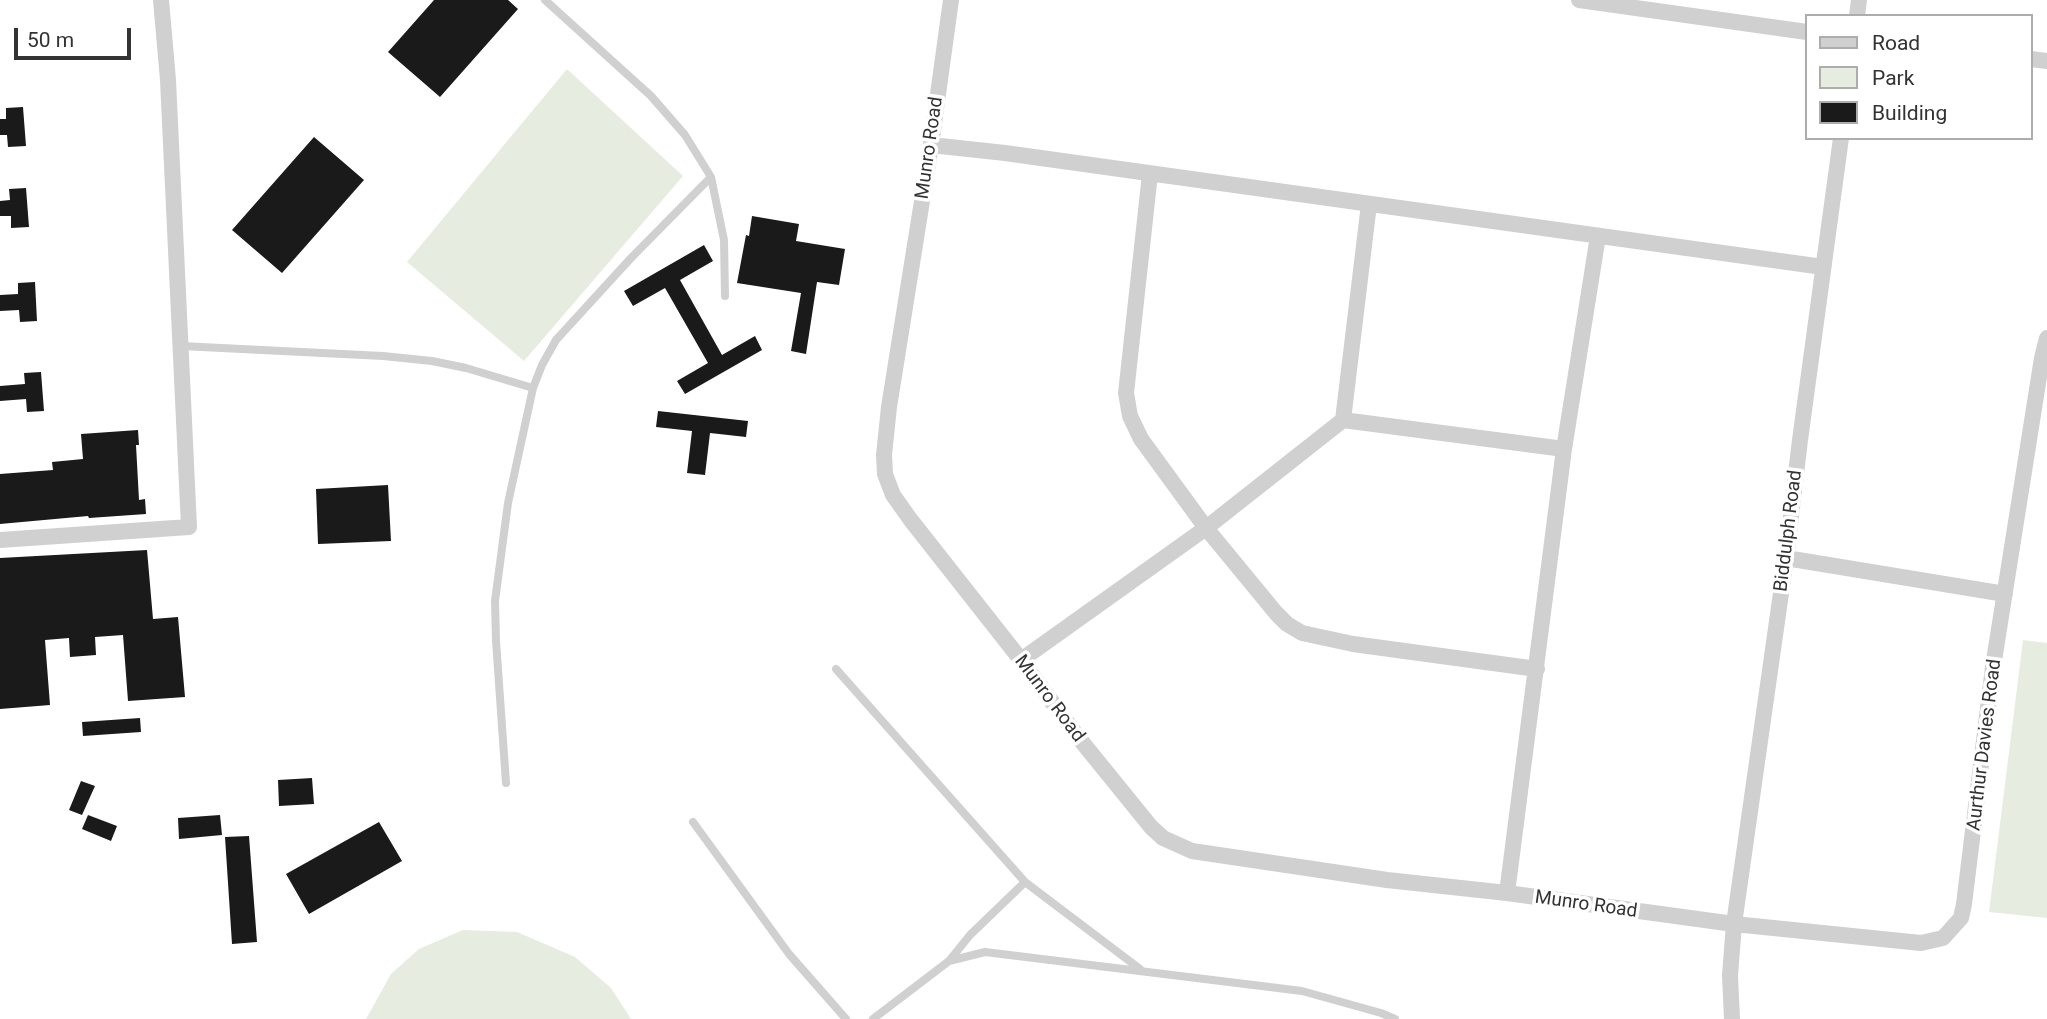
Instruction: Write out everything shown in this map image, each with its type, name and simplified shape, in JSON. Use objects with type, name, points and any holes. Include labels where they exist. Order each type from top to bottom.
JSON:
[{"type":"street","points":[[0,540],[189,527],[168,80],[161,0]]},
{"type":"street","name":"Munro Road","points":[[951,0],[932,145],[889,407],[884,455],[885,474],[893,495],[910,519],[1151,827],[1177,846],[1235,859],[1734,924]]},
{"type":"street","points":[[1579,0],[1806,32]]},
{"type":"street","name":"Biddulph Road","points":[[1732,1019],[1730,975],[1734,924],[1786,558],[1841,140]]},
{"type":"street","points":[[932,145],[1823,267]]},
{"type":"street","points":[[1150,174],[1126,393],[1130,416],[1141,439],[1206,528],[1276,613],[1287,624],[1302,632],[1353,644],[1537,669]]},
{"type":"street","points":[[1021,660],[1206,528],[1343,421],[1369,204]]},
{"type":"street","points":[[1507,893],[1564,449],[1598,236]]},
{"type":"street","name":"Aurthur Davies Road","points":[[1734,924],[1921,943],[1943,937],[1961,918],[1993,667],[2047,338]]},
{"type":"street","points":[[1343,421],[1564,449]]},
{"type":"street","points":[[1786,558],[2005,594]]},
{"type":"lane","points":[[545,0],[651,96],[685,135],[711,177],[724,240],[725,296]]},
{"type":"lane","points":[[506,783],[496,653],[495,601],[508,503],[533,388],[556,340],[631,258],[711,177]]},
{"type":"lane","points":[[181,346],[432,361],[533,388]]},
{"type":"lane","points":[[836,669],[1025,882],[1143,971]]},
{"type":"lane","points":[[693,822],[789,954],[846,1019]]},
{"type":"lane","points":[[873,1019],[949,961],[970,935],[1025,882]]},
{"type":"lane","points":[[949,961],[985,952],[1302,991],[1395,1019]]},
{"type":"green space","points":[[567,69],[683,176],[524,361],[407,262]]},
{"type":"green space","points":[[2023,640],[2047,643],[2047,918],[1989,912]]},
{"type":"green space","points":[[463,930],[517,932],[575,957],[611,988],[631,1019],[366,1019],[391,974],[419,949]]},
{"type":"building","points":[[434,0],[508,0],[518,9],[440,97],[388,52]]},
{"type":"building","points":[[23,107],[26,146],[8,147],[7,135],[0,135],[0,119],[6,119],[6,108]]},
{"type":"building","points":[[314,137],[364,180],[282,273],[232,230]]},
{"type":"building","points":[[26,188],[29,227],[11,228],[11,216],[0,216],[0,201],[10,200],[9,189]]},
{"type":"building","points":[[752,216],[799,224],[796,241],[845,249],[839,285],[817,282],[806,354],[791,351],[801,293],[737,283]]},
{"type":"building","points":[[704,245],[713,261],[680,280],[722,355],[755,336],[762,350],[685,394],[677,381],[708,363],[665,288],[633,306],[624,291]]},
{"type":"building","points":[[35,282],[37,321],[20,322],[19,310],[0,311],[0,295],[18,294],[18,283]]},
{"type":"building","points":[[41,372],[44,411],[27,412],[26,399],[0,401],[0,386],[25,384],[24,373]]},
{"type":"building","points":[[658,411],[748,421],[746,437],[710,433],[705,475],[687,473],[692,431],[656,427]]},
{"type":"building","points":[[138,430],[139,445],[136,445],[139,500],[145,499],[146,514],[0,524],[0,474],[53,470],[52,462],[83,459],[81,434]]},
{"type":"building","points":[[388,485],[391,541],[318,544],[316,489]]},
{"type":"building","points":[[147,550],[153,619],[178,617],[185,697],[128,701],[123,635],[95,637],[96,655],[70,657],[69,638],[45,640],[50,705],[0,709],[0,558]]},
{"type":"building","points":[[140,718],[141,732],[83,736],[82,722]]},
{"type":"building","points":[[312,778],[314,804],[279,806],[278,780]]},
{"type":"building","points":[[81,781],[95,786],[82,815],[69,810]]},
{"type":"building","points":[[88,815],[117,826],[111,841],[82,829]]},
{"type":"building","points":[[220,815],[222,835],[179,839],[178,818]]},
{"type":"building","points":[[379,822],[402,861],[309,914],[286,874]]},
{"type":"building","points":[[249,836],[257,942],[232,944],[225,837]]}]
